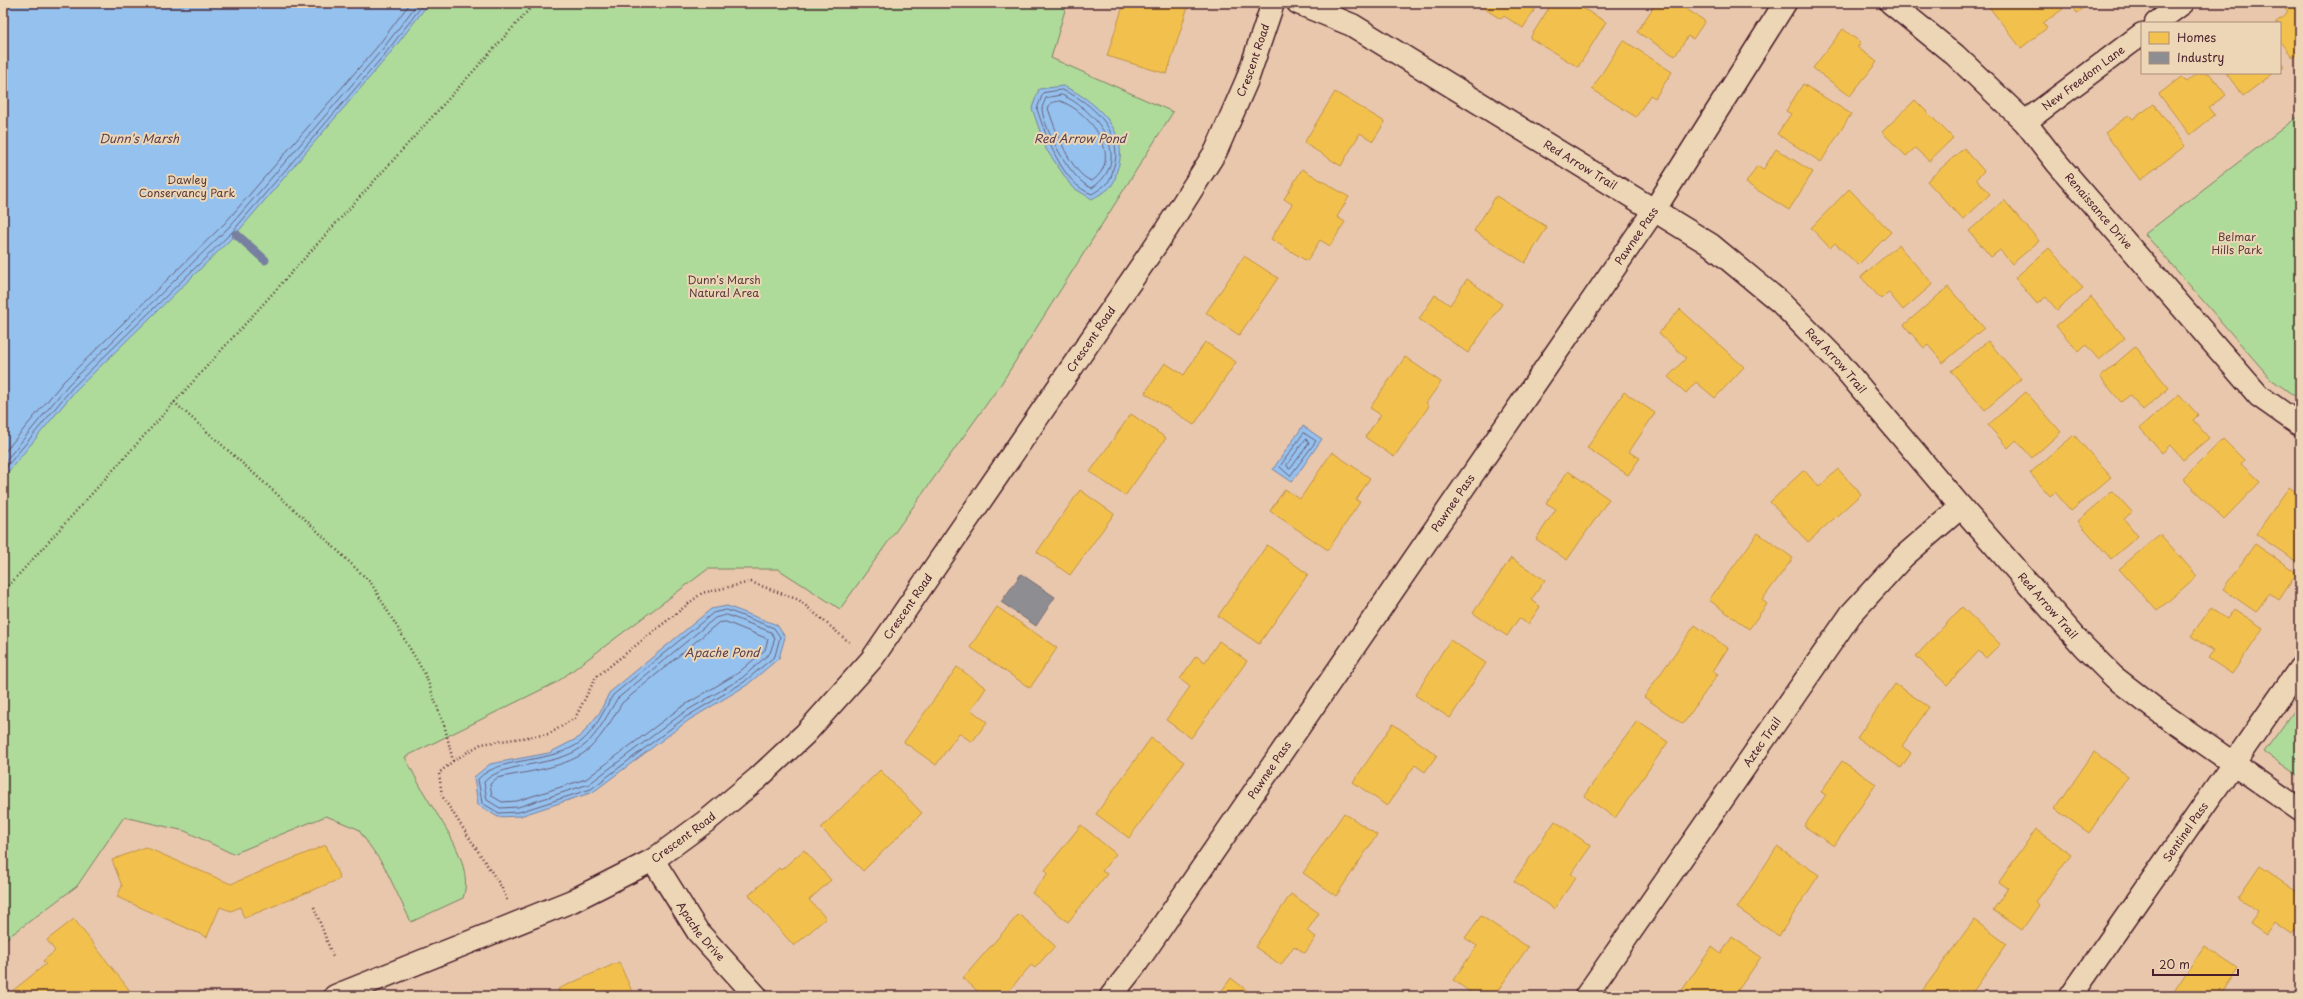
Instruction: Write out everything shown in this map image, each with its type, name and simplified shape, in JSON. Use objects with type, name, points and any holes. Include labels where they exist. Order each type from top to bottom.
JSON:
[{"type":"street","name":"Crescent Road","points":[[335,996],[572,901],[653,860],[709,819],[758,778],[805,734],[872,659],[1166,230],[1216,151],[1247,80],[1273,3]]},
{"type":"street","name":"Red Arrow Trail","points":[[1298,3],[1352,25],[1711,245],[1780,302],[1838,361],[1961,507],[2084,647],[2114,677],[2300,810]]},
{"type":"street","name":"Pawnee Pass","points":[[1111,996],[1134,966],[1655,210],[1785,3]]},
{"type":"street","name":"Renaissance Drive","points":[[1892,3],[1955,55],[2024,122],[2062,169],[2259,396],[2300,425]]},
{"type":"street","points":[[2157,22],[2182,3]]},
{"type":"street","name":"New Freedom Lane","points":[[2024,122],[2141,35]]},
{"type":"street","name":"Aztec Trail","points":[[1586,996],[1851,614],[1903,557],[1961,507]]},
{"type":"street","name":"Sentinel Pass","points":[[2071,996],[2300,668]]},
{"type":"street","name":"Apache Drive","points":[[653,860],[698,932],[756,996]]},
{"type":"path","points":[[3,592],[535,3]]},
{"type":"path","points":[[174,402],[308,522],[371,583],[425,674],[445,728],[453,761]]},
{"type":"path","points":[[516,923],[502,888],[442,796],[439,773],[453,761],[481,744],[548,734],[575,718],[596,677],[702,593],[751,582],[799,600],[840,636],[872,659]]},
{"type":"path","points":[[2295,740],[2300,741]]},
{"type":"path","points":[[314,907],[333,957]]},
{"type":"green space","name":"Dunn's Marsh Natural Area","points":[[3,3],[1067,3],[1051,58],[1173,112],[1001,384],[840,609],[778,569],[708,569],[557,682],[405,757],[423,792],[450,836],[462,861],[465,874],[463,898],[411,922],[384,866],[358,829],[326,816],[233,854],[185,831],[124,817],[77,886],[3,941]]},
{"type":"green space","name":"Belmar Hills Park","points":[[2300,115],[2300,400],[2271,379],[2145,234]]},
{"type":"green space","points":[[2300,703],[2300,777],[2264,752]]},
{"type":"water","name":"Dunn's Marsh","points":[[3,3],[429,3],[388,56],[236,234],[75,391],[3,478]]},
{"type":"water","name":"Red Arrow Pond","points":[[1063,86],[1087,99],[1098,109],[1115,131],[1119,143],[1120,156],[1114,182],[1108,189],[1092,199],[1072,187],[1046,149],[1032,108],[1039,89]]},
{"type":"water","points":[[1303,426],[1322,439],[1292,482],[1273,469]]},
{"type":"water","name":"Apache Pond","points":[[727,606],[777,625],[785,637],[779,658],[747,685],[689,720],[593,792],[520,816],[498,817],[478,805],[474,777],[490,764],[549,753],[580,737],[600,712],[609,693],[711,609]]},
{"type":"building: Homes","points":[[1124,3],[1189,3],[1167,74],[1107,56]]},
{"type":"building: Homes","points":[[1475,3],[1539,3],[1523,28],[1504,16],[1501,19]]},
{"type":"building: Homes","points":[[1552,3],[1574,3],[1606,22],[1578,67],[1530,38]]},
{"type":"building: Homes","points":[[1656,3],[1677,3],[1705,21],[1693,39],[1688,36],[1675,56],[1637,32]]},
{"type":"building: Homes","points":[[1986,3],[2058,3],[2063,9],[2043,23],[2047,28],[2021,48]]},
{"type":"building: Homes","points":[[2070,3],[2091,3],[2077,13]]},
{"type":"building: Homes","points":[[2281,3],[2300,3],[2300,53],[2293,58],[2281,41],[2281,22],[2276,22],[2288,13]]},
{"type":"building: Homes","points":[[1843,29],[1861,43],[1857,47],[1877,62],[1850,96],[1813,68]]},
{"type":"building: Homes","points":[[1623,40],[1672,72],[1655,98],[1650,95],[1636,117],[1592,89]]},
{"type":"building: Homes","points":[[2196,74],[2210,74],[2226,95],[2209,107],[2215,115],[2190,135],[2159,94],[2181,77],[2186,82]]},
{"type":"building: Homes","points":[[2227,74],[2273,74],[2243,96]]},
{"type":"building: Homes","points":[[1803,84],[1851,114],[1821,162],[1777,134],[1791,114],[1786,111]]},
{"type":"building: Homes","points":[[1335,92],[1385,122],[1373,141],[1360,133],[1341,166],[1304,143]]},
{"type":"building: Homes","points":[[1915,100],[1953,138],[1929,161],[1915,148],[1906,156],[1882,132]]},
{"type":"building: Homes","points":[[2154,104],[2185,146],[2140,180],[2105,133],[2129,115],[2133,119]]},
{"type":"building: Homes","points":[[1964,148],[1984,171],[1976,179],[1990,194],[1963,220],[1927,181]]},
{"type":"building: Homes","points":[[1776,149],[1813,172],[1789,210],[1746,183],[1757,166],[1763,170]]},
{"type":"building: Homes","points":[[1302,169],[1349,197],[1337,217],[1345,222],[1330,246],[1320,240],[1307,261],[1271,239],[1292,204],[1284,199]]},
{"type":"building: Homes","points":[[1849,189],[1891,232],[1858,265],[1835,243],[1830,248],[1811,228]]},
{"type":"building: Homes","points":[[1496,196],[1547,227],[1525,263],[1474,231]]},
{"type":"building: Homes","points":[[2004,200],[2039,241],[2012,264],[2000,250],[1991,257],[1969,231]]},
{"type":"building: Homes","points":[[1898,245],[1933,284],[1903,310],[1888,292],[1881,299],[1861,277]]},
{"type":"building: Homes","points":[[2049,248],[2083,288],[2057,310],[2046,297],[2037,304],[2015,278]]},
{"type":"building: Homes","points":[[1244,256],[1278,278],[1239,335],[1206,313]]},
{"type":"building: Homes","points":[[1467,279],[1502,304],[1468,353],[1419,319],[1435,295],[1450,305]]},
{"type":"building: Homes","points":[[1948,287],[1984,328],[1943,363],[1928,345],[1924,348],[1904,325]]},
{"type":"building: Homes","points":[[2091,297],[2125,338],[2099,360],[2086,345],[2079,352],[2056,326]]},
{"type":"building: Homes","points":[[1680,309],[1744,367],[1715,398],[1696,382],[1686,393],[1668,377],[1686,358],[1659,333]]},
{"type":"building: Homes","points":[[1988,341],[2021,379],[1985,410],[1951,371]]},
{"type":"building: Homes","points":[[1205,342],[1236,362],[1194,425],[1145,393],[1165,363],[1184,375]]},
{"type":"building: Homes","points":[[2135,347],[2169,388],[2143,410],[2130,395],[2121,402],[2100,377]]},
{"type":"building: Homes","points":[[1405,357],[1441,382],[1426,403],[1429,406],[1394,457],[1365,437],[1381,415],[1370,408]]},
{"type":"building: Homes","points":[[1624,392],[1655,413],[1629,452],[1640,458],[1628,475],[1587,448]]},
{"type":"building: Homes","points":[[2026,392],[2061,432],[2032,458],[2016,440],[2008,448],[1988,425]]},
{"type":"building: Homes","points":[[2179,394],[2198,415],[2193,420],[2209,438],[2183,460],[2170,445],[2162,453],[2140,428]]},
{"type":"building: Homes","points":[[1131,414],[1166,438],[1125,496],[1090,472]]},
{"type":"building: Homes","points":[[2074,435],[2111,477],[2071,511],[2055,492],[2050,496],[2030,473]]},
{"type":"building: Homes","points":[[2223,439],[2244,460],[2241,464],[2260,482],[2224,519],[2183,479]]},
{"type":"building: Homes","points":[[1332,452],[1370,478],[1356,500],[1360,502],[1328,550],[1270,511],[1285,489],[1300,499]]},
{"type":"building: Homes","points":[[1838,469],[1861,494],[1808,542],[1770,502],[1804,470],[1819,487]]},
{"type":"building: Homes","points":[[1568,471],[1609,499],[1567,560],[1536,539],[1556,509],[1546,503]]},
{"type":"building: Homes","points":[[2289,487],[2300,495],[2300,564],[2256,534]]},
{"type":"building: Homes","points":[[1080,490],[1114,514],[1070,575],[1037,552]]},
{"type":"building: Homes","points":[[2113,491],[2132,512],[2124,519],[2138,536],[2111,559],[2078,521]]},
{"type":"building: Homes","points":[[1758,533],[1793,558],[1762,600],[1767,604],[1749,629],[1709,600]]},
{"type":"building: Homes","points":[[2160,534],[2197,576],[2157,611],[2119,569]]},
{"type":"building: Homes","points":[[2255,544],[2297,573],[2279,600],[2269,593],[2256,612],[2223,589]]},
{"type":"building: Homes","points":[[1267,545],[1308,574],[1259,644],[1218,616]]},
{"type":"building: Homes","points":[[1511,558],[1545,580],[1531,600],[1540,607],[1528,624],[1519,618],[1507,636],[1473,613]]},
{"type":"building: Homes","points":[[997,607],[1057,648],[1030,688],[970,647]]},
{"type":"building: Homes","points":[[1962,607],[2000,644],[1986,658],[1979,651],[1947,685],[1916,656]]},
{"type":"building: Homes","points":[[2211,608],[2227,619],[2234,609],[2263,628],[2232,674],[2208,658],[2213,651],[2191,636]]},
{"type":"building: Homes","points":[[1695,625],[1728,648],[1713,671],[1718,674],[1683,724],[1644,697]]},
{"type":"building: Homes","points":[[1450,640],[1486,663],[1450,718],[1415,695]]},
{"type":"building: Homes","points":[[1219,641],[1247,661],[1191,738],[1166,720],[1190,687],[1180,679],[1196,656],[1205,662]]},
{"type":"building: Homes","points":[[957,667],[986,688],[971,710],[987,722],[972,742],[959,733],[936,765],[904,742]]},
{"type":"building: Homes","points":[[1895,684],[1929,707],[1902,746],[1911,753],[1901,768],[1857,738]]},
{"type":"building: Homes","points":[[1637,721],[1668,742],[1615,818],[1584,796]]},
{"type":"building: Homes","points":[[1393,724],[1437,755],[1425,772],[1415,765],[1387,806],[1353,782]]},
{"type":"building: Homes","points":[[1151,738],[1184,762],[1129,838],[1096,814]]},
{"type":"building: Homes","points":[[2094,752],[2128,776],[2089,833],[2055,809]]},
{"type":"building: Homes","points":[[1842,761],[1876,784],[1834,846],[1804,826],[1826,795],[1821,792]]},
{"type":"building: Homes","points":[[880,770],[922,813],[863,871],[821,828]]},
{"type":"building: Homes","points":[[1344,813],[1377,835],[1336,896],[1303,873]]},
{"type":"building: Homes","points":[[1555,821],[1591,846],[1571,874],[1576,877],[1554,909],[1514,881]]},
{"type":"building: Homes","points":[[1081,825],[1116,854],[1102,871],[1107,874],[1068,922],[1032,893],[1048,873],[1045,870]]},
{"type":"building: Homes","points":[[2036,829],[2071,854],[2036,902],[2039,905],[2022,930],[1993,910],[2008,888],[1999,882]]},
{"type":"building: Homes","points":[[326,845],[340,879],[244,918],[240,907],[231,911],[220,907],[207,937],[117,897],[122,886],[112,860],[145,847],[231,884]]},
{"type":"building: Homes","points":[[1777,847],[1819,875],[1779,936],[1737,908]]},
{"type":"building: Homes","points":[[804,850],[831,880],[809,900],[826,918],[794,946],[749,895],[779,868],[781,870]]},
{"type":"building: Homes","points":[[2260,866],[2300,893],[2300,923],[2292,934],[2275,922],[2266,935],[2250,924],[2258,911],[2238,898]]},
{"type":"building: Homes","points":[[1291,894],[1319,913],[1307,931],[1316,937],[1305,953],[1294,946],[1281,965],[1255,947]]},
{"type":"building: Homes","points":[[1019,914],[1055,946],[1035,968],[1031,965],[1004,996],[983,996],[963,978]]},
{"type":"building: Homes","points":[[1481,916],[1528,947],[1494,996],[1476,996],[1453,980],[1477,946],[1465,938]]},
{"type":"building: Homes","points":[[74,919],[134,996],[6,996],[46,964],[43,961],[55,951],[47,940]]},
{"type":"building: Homes","points":[[1974,920],[2007,944],[1972,993],[1976,995],[1923,996],[1920,994]]},
{"type":"building: Homes","points":[[1732,937],[1761,957],[1734,996],[1678,996],[1712,947],[1721,954]]},
{"type":"building: Homes","points":[[2204,946],[2238,969],[2220,996],[2171,996]]},
{"type":"building: Homes","points":[[619,962],[634,996],[561,996],[558,989]]},
{"type":"building: Homes","points":[[1231,978],[1254,996],[1218,996]]},
{"type":"building: Industry","points":[[1021,574],[1055,597],[1036,626],[1001,602]]},
{"type":"waterway","points":[[236,234],[265,260]]},
{"type":"park label","name":"Dawley Conservancy Park","points":[[187,186]]}]
